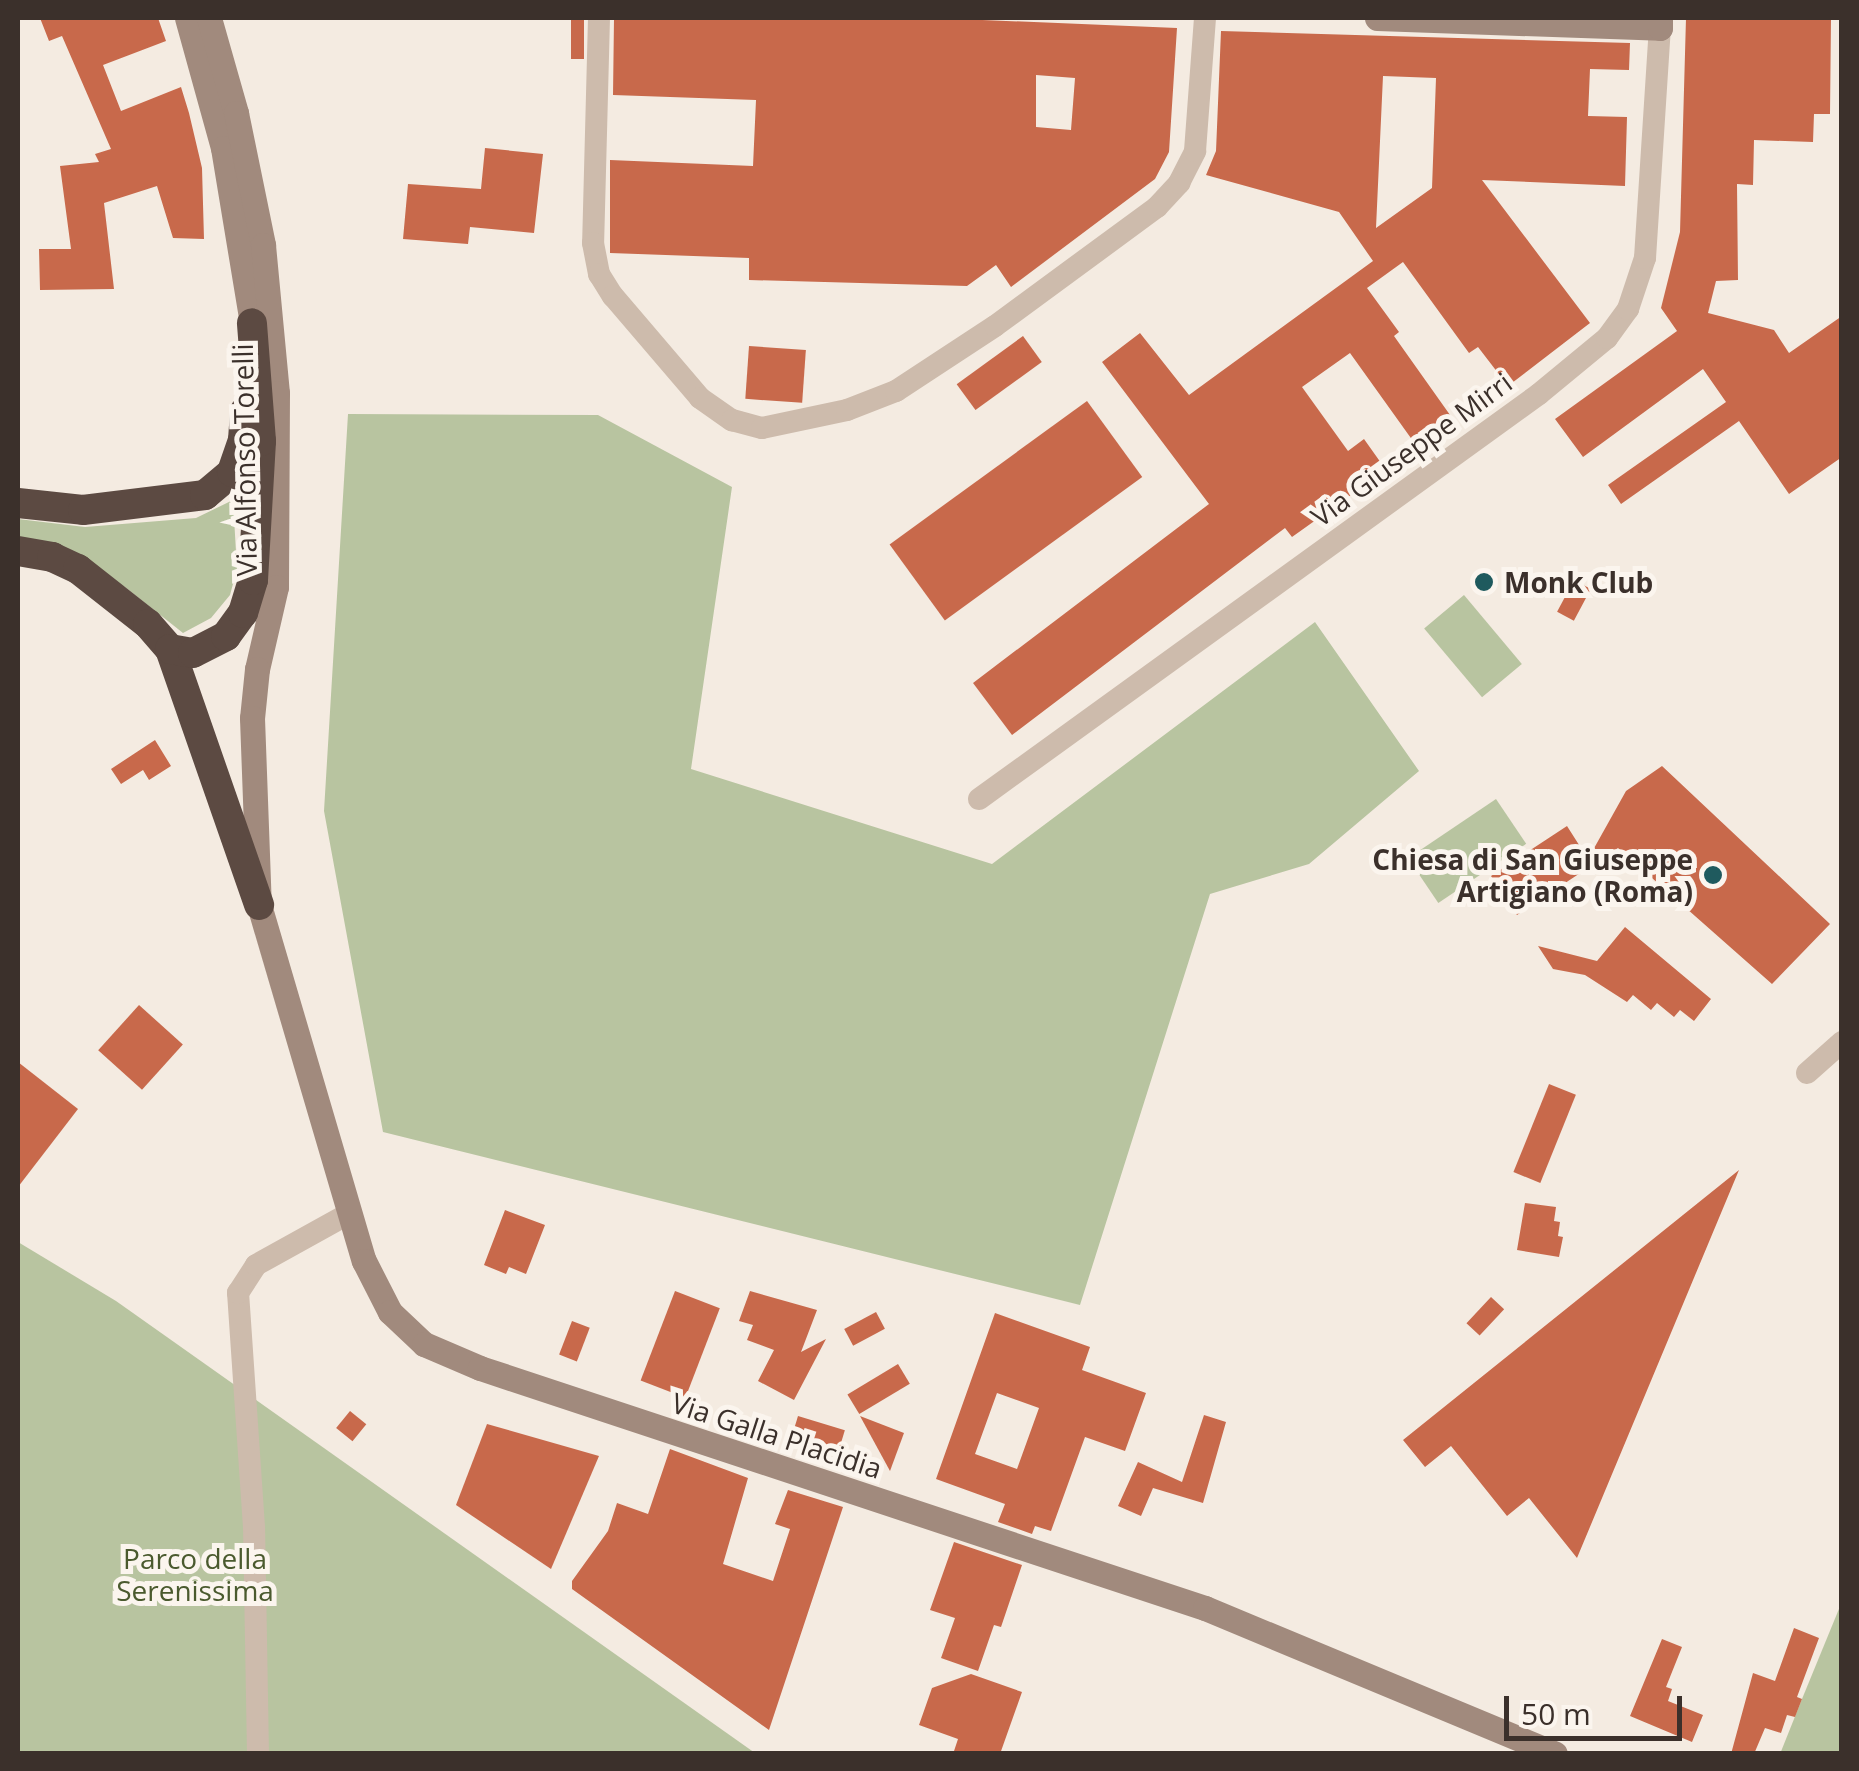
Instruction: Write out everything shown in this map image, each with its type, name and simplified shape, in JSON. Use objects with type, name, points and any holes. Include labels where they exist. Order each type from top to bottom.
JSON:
[{"type":"highway","points":[[18,503],[83,510],[170,502],[217,488],[232,472],[243,440],[252,323]]},
{"type":"highway","points":[[170,649],[194,653],[226,636],[243,613],[253,580],[261,441],[252,323]]},
{"type":"highway","points":[[18,552],[52,557],[78,569],[148,624],[170,649],[259,906]]},
{"type":"main road","name":"Via Alfonso Torelli","points":[[187,18],[230,180],[252,323]]},
{"type":"main road","name":"Via Alfonso Torelli","points":[[209,18],[236,113],[264,245],[277,393],[276,588],[257,669],[252,718],[259,906]]},
{"type":"main road","points":[[1377,18],[1660,23]]},
{"type":"main road","name":"Via Galla Placidia","points":[[259,906],[350,1212],[379,1294],[401,1325],[438,1352],[1205,1608],[1554,1754]]},
{"type":"street","points":[[598,18],[593,244],[599,274],[613,296],[700,398],[732,420],[762,428],[846,410],[896,391],[995,326],[1157,208],[1179,183],[1194,150],[1205,18]]},
{"type":"street","name":"Via Giuseppe Mirri","points":[[978,799],[1539,394],[1607,338],[1635,295],[1646,258],[1660,23]]},
{"type":"street","points":[[1807,1074],[1842,1042]]},
{"type":"street","points":[[258,1754],[254,1527],[238,1293],[256,1265],[350,1212]]},
{"type":"green space","points":[[348,414],[598,415],[732,487],[691,769],[992,864],[1315,622],[1419,771],[1309,864],[1210,894],[1080,1305],[383,1132],[324,811]]},
{"type":"green space","points":[[233,500],[237,569],[230,595],[211,618],[183,633],[125,587],[18,537],[18,519],[85,527],[196,518]]},
{"type":"green space","points":[[1464,595],[1522,664],[1482,697],[1424,628]]},
{"type":"green space","points":[[1496,799],[1526,844],[1438,903],[1408,858]]},
{"type":"green space","name":"Parco della Serenissima","points":[[18,1242],[116,1301],[755,1753],[18,1753]]},
{"type":"green space","points":[[1841,1604],[1841,1753],[1780,1754],[1802,1699]]},
{"type":"building","points":[[40,18],[158,18],[166,41],[103,65],[121,111],[181,87],[189,113],[202,168],[204,239],[173,238],[157,186],[104,203],[114,289],[40,290],[39,249],[71,249],[60,166],[99,162],[95,154],[111,149],[62,36],[49,41]]},
{"type":"building","points":[[571,18],[584,18],[584,59],[571,59]]},
{"type":"building","points":[[614,18],[935,18],[1177,28],[1169,152],[1155,179],[1011,287],[996,265],[967,286],[749,280],[749,258],[610,253],[610,160],[753,166],[756,100],[613,95]],"holes":[[[1036,75],[1075,78],[1071,130],[1036,127]]]},
{"type":"building","points":[[1686,18],[1831,18],[1830,114],[1814,114],[1813,142],[1754,140],[1753,185],[1737,184],[1738,280],[1716,281],[1708,313],[1774,330],[1789,353],[1842,316],[1842,457],[1789,494],[1739,421],[1621,504],[1608,485],[1726,402],[1703,369],[1583,457],[1555,419],[1677,331],[1661,308],[1680,232]]},
{"type":"building","points":[[1221,31],[1630,43],[1629,70],[1590,69],[1588,116],[1627,117],[1625,186],[1482,180],[1590,323],[1508,386],[1478,347],[1469,353],[1403,262],[1367,288],[1399,332],[1394,336],[1455,422],[1418,448],[1350,353],[1302,387],[1348,451],[1364,439],[1386,470],[1292,537],[1285,528],[1012,735],[973,683],[1209,504],[1102,362],[1140,333],[1189,395],[1373,261],[1339,212],[1206,175],[1216,151]],"holes":[[[1383,76],[1436,78],[1432,188],[1376,228]]]},
{"type":"building","points":[[485,148],[543,154],[534,233],[470,227],[468,244],[403,239],[408,184],[481,189]]},
{"type":"building","points":[[1023,336],[1042,362],[975,410],[957,384]]},
{"type":"building","points":[[749,346],[806,350],[802,403],[745,399]]},
{"type":"building","points":[[1087,401],[1142,477],[945,620],[890,544]]},
{"type":"building","points":[[1574,580],[1591,589],[1574,621],[1557,612]]},
{"type":"building","points":[[155,740],[171,766],[149,780],[143,770],[121,784],[111,769]]},
{"type":"building","name":"Chiesa di San Giuseppe Artigiano (Roma)","points":[[1662,766],[1830,924],[1772,984],[1618,848],[1517,915],[1491,876],[1567,826],[1588,859],[1626,791]]},
{"type":"building","points":[[1625,927],[1711,999],[1694,1021],[1680,1010],[1674,1017],[1657,1003],[1651,1010],[1633,995],[1627,1002],[1585,975],[1553,969],[1538,946],[1597,961]]},
{"type":"building","points":[[139,1005],[183,1044],[142,1090],[98,1050]]},
{"type":"building","points":[[18,1062],[78,1109],[18,1187]]},
{"type":"building","points":[[1549,1084],[1576,1095],[1540,1183],[1513,1172]]},
{"type":"building","points":[[1739,1170],[1577,1558],[1529,1498],[1507,1516],[1451,1446],[1425,1467],[1403,1440]]},
{"type":"building","points":[[1525,1203],[1556,1207],[1554,1221],[1560,1222],[1558,1236],[1563,1237],[1559,1257],[1517,1250]]},
{"type":"building","points":[[505,1210],[545,1225],[526,1274],[509,1267],[506,1274],[484,1265]]},
{"type":"building","points":[[675,1291],[720,1308],[685,1398],[641,1381]]},
{"type":"building","points":[[750,1291],[817,1310],[801,1352],[826,1339],[794,1400],[758,1381],[774,1350],[747,1340],[753,1325],[739,1321]]},
{"type":"building","points":[[1491,1297],[1504,1309],[1480,1336],[1466,1323]]},
{"type":"building","points":[[876,1312],[885,1329],[853,1346],[844,1329]]},
{"type":"building","points":[[995,1313],[1090,1347],[1082,1370],[1146,1393],[1125,1451],[1085,1437],[1051,1531],[1035,1526],[1032,1534],[998,1522],[1005,1504],[936,1479]],"holes":[[[997,1393],[1039,1408],[1017,1469],[975,1454]]]},
{"type":"building","points":[[572,1321],[590,1328],[577,1361],[559,1355]]},
{"type":"building","points":[[898,1364],[910,1384],[859,1414],[847,1394]]},
{"type":"building","points":[[350,1411],[366,1424],[352,1441],[336,1428]]},
{"type":"building","points":[[1204,1415],[1226,1422],[1203,1503],[1153,1488],[1141,1516],[1118,1506],[1138,1462],[1182,1482]]},
{"type":"building","points":[[798,1416],[845,1430],[839,1449],[792,1435]]},
{"type":"building","points":[[860,1416],[904,1433],[890,1471]]},
{"type":"building","points":[[487,1424],[599,1456],[551,1569],[456,1505]]},
{"type":"building","points":[[670,1449],[748,1478],[723,1564],[773,1581],[790,1529],[775,1524],[788,1490],[843,1507],[769,1730],[572,1589],[572,1581],[608,1531],[617,1503],[648,1514]]},
{"type":"building","points":[[954,1542],[1022,1565],[1001,1627],[994,1625],[978,1671],[941,1658],[955,1618],[930,1610]]},
{"type":"building","points":[[1794,1628],[1819,1638],[1797,1697],[1802,1699],[1795,1717],[1787,1715],[1781,1733],[1765,1728],[1754,1754],[1731,1754],[1753,1673],[1775,1681]]},
{"type":"building","points":[[1662,1639],[1682,1647],[1666,1687],[1672,1689],[1668,1701],[1703,1715],[1692,1742],[1630,1716]]},
{"type":"building","points":[[971,1674],[1022,1692],[1000,1754],[953,1754],[958,1739],[919,1725],[932,1688]]},
{"type":"place","name":"Monk Club","points":[[1484,582]]},
{"type":"place","name":"Chiesa di San Giuseppe Artigiano (Roma)","points":[[1713,875]]}]
